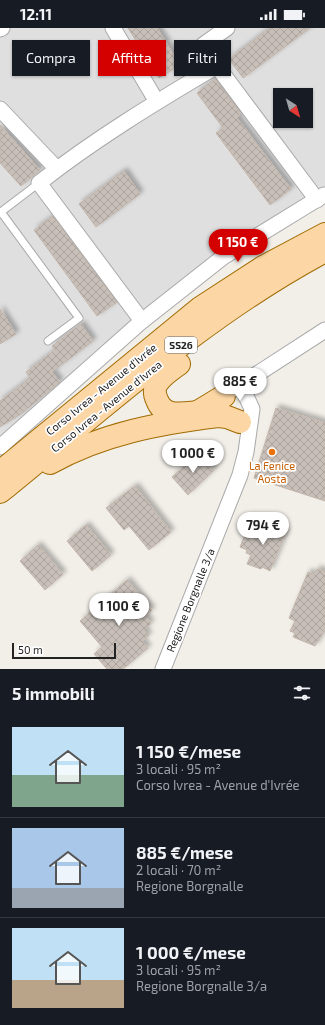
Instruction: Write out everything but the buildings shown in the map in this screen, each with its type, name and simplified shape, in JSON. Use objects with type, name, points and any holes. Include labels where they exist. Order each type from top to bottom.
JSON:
[{"type":"main road","points":[[263,267],[325,221]]},
{"type":"main road","points":[[263,267],[325,234]]},
{"type":"main road","points":[[200,412],[176,414],[165,411],[156,397],[155,391],[158,381],[321,254]]},
{"type":"main road","name":"Corso Ivrea - Avenue d'Ivrea","points":[[0,492],[196,332],[255,292],[321,254]]},
{"type":"main road","name":"Corso Ivrea - Avenue d'Ivrée","points":[[0,472],[200,308],[236,283],[263,267]]},
{"type":"main road","points":[[177,422],[200,412],[233,390]]},
{"type":"main road","points":[[0,492],[64,455],[93,442],[132,431],[218,416],[227,417],[244,432]]},
{"type":"street","points":[[113,28],[157,102]]},
{"type":"street","points":[[210,40],[227,28]]},
{"type":"street","points":[[142,321],[39,183],[57,169],[157,102],[200,76]]},
{"type":"street","points":[[0,447],[142,321],[223,257],[321,197],[225,76]]},
{"type":"street","points":[[0,109],[57,169]]},
{"type":"street","points":[[244,432],[233,390],[325,330]]},
{"type":"street","name":"Regione Borgnalle 3/a","points":[[163,669],[240,475],[244,432],[252,409],[233,390]]},
{"type":"lane","points":[[39,183],[1,213],[79,318],[48,340]]},
{"type":"shaded area","points":[[0,28],[325,28],[325,194],[223,257],[0,447]]},
{"type":"place","name":"La Fenice Aosta","points":[[272,452]]}]
